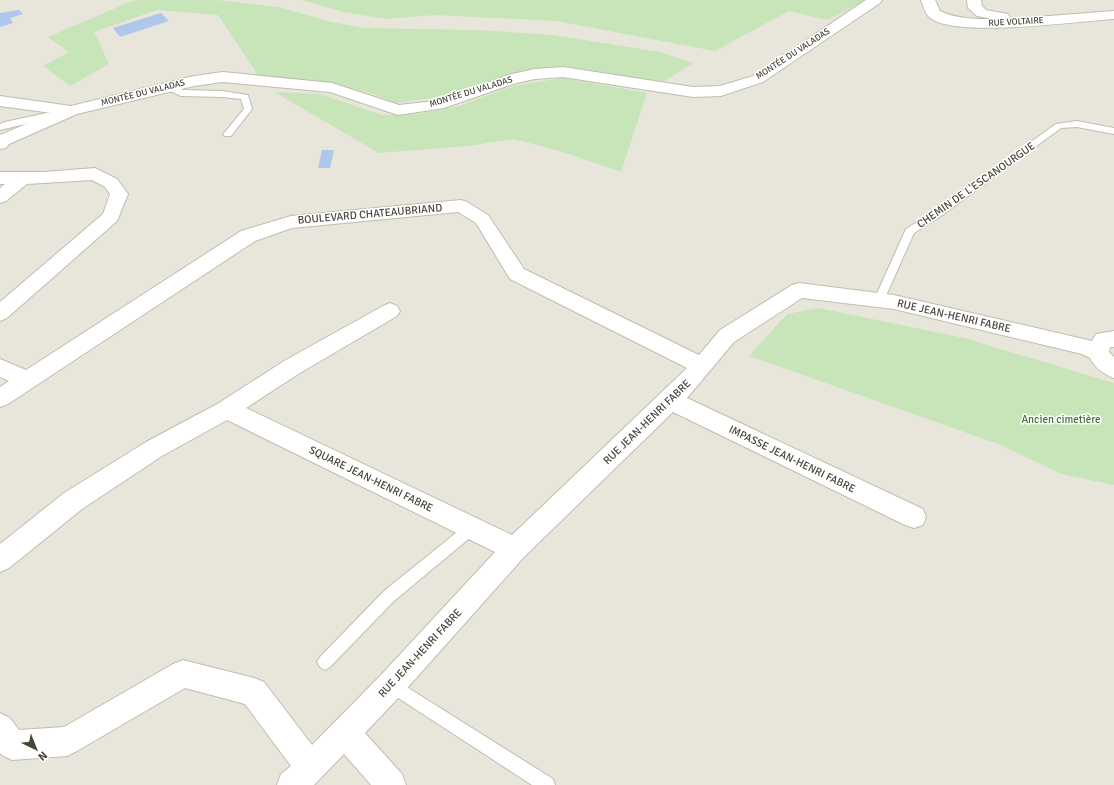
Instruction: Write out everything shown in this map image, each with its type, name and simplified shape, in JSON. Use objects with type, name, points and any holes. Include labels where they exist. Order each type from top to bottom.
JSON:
[{"type":"street","name":"MONTÉE DU VALADAS","points":[[0,101],[70,111],[194,81],[223,77],[287,85],[332,88],[398,110],[438,104],[512,79],[535,74],[563,72],[693,92],[721,91],[758,78],[875,0]]},
{"type":"street","name":"RUE VOLTAIRE","points":[[928,0],[934,13],[944,19],[962,23],[1019,22],[1114,15]]},
{"type":"street","points":[[974,0],[975,8],[982,13],[1019,22]]},
{"type":"street","points":[[0,144],[3,140],[70,111]]},
{"type":"street","points":[[0,178],[44,178],[95,174],[112,182],[118,194],[111,217],[0,313]]},
{"type":"street","points":[[0,197],[23,178]]},
{"type":"street","name":"BOULEVARD CHATEAUBRIAND","points":[[0,398],[248,236],[290,222],[461,206],[482,219],[517,274],[702,366]]},
{"type":"street","name":"RUE JEAN-HENRI FABRE","points":[[302,777],[391,685],[515,549],[688,383],[728,336],[799,290],[894,302],[1106,345]]},
{"type":"street","points":[[0,560],[73,501],[154,449],[227,409],[292,367],[390,312]]},
{"type":"street","points":[[1106,345],[1102,360],[1114,369]]},
{"type":"street","points":[[0,368],[27,380]]},
{"type":"street","name":"IMPASSE JEAN-HENRI FABRE","points":[[670,400],[914,517]]},
{"type":"street","name":"SQUARE JEAN-HENRI FABRE","points":[[227,409],[515,549]]},
{"type":"street","points":[[0,728],[12,745],[67,741],[183,674],[254,692],[302,777]]},
{"type":"street","points":[[345,733],[391,785]]},
{"type":"lane","points":[[169,87],[181,93],[222,94],[245,97],[248,109],[228,134]]},
{"type":"lane","points":[[0,127],[70,111]]},
{"type":"lane","name":"CHEMIN DE L'ESCANOURGUE","points":[[879,300],[910,231],[937,214],[1059,126],[1077,124],[1114,131]]},
{"type":"lane","points":[[325,662],[389,596],[472,528]]},
{"type":"lane","points":[[391,685],[547,785]]},
{"type":"shaded area","points":[[0,0],[1114,0],[1114,785],[0,785]]},
{"type":"green space","points":[[217,0],[279,7],[331,22],[365,28],[477,30],[553,35],[660,52],[693,63],[665,81],[526,70],[439,97],[395,103],[371,93],[319,82],[262,81],[218,15],[157,10],[94,32],[109,64],[70,86],[43,66],[69,52],[48,37],[132,1]]},
{"type":"green space","points":[[301,0],[867,0],[827,20],[789,11],[715,51],[556,21],[435,15],[386,19],[344,12]]},
{"type":"green space","points":[[564,78],[647,93],[621,172],[560,151],[514,139],[468,146],[379,153],[274,92],[320,94],[382,115],[417,114],[459,106],[516,85]]},
{"type":"green space","name":"Ancien cimetière","points":[[819,308],[964,338],[1114,383],[1114,485],[1061,474],[1001,445],[749,356],[787,314]]},
{"type":"water","points":[[19,10],[23,14],[10,18],[13,23],[0,27],[0,13]]},
{"type":"water","points":[[161,13],[169,21],[120,37],[113,28]]},
{"type":"water","points":[[322,150],[334,150],[330,168],[318,168]]}]
